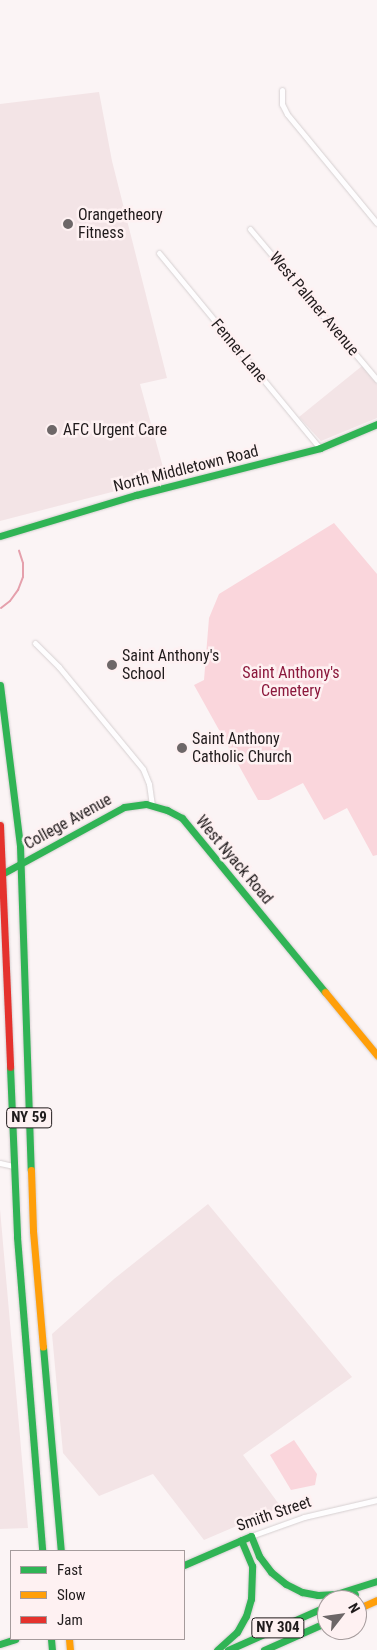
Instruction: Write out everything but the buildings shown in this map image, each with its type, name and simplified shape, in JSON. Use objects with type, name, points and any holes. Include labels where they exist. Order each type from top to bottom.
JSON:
[{"type":"main road","name":"North Middletown Road","points":[[0,536],[136,495],[266,464],[320,448],[376,425]]},
{"type":"main road","name":"NY 59","points":[[0,685],[14,776],[21,863],[33,1222],[61,1550]]},
{"type":"main road","name":"College Avenue","points":[[1,874],[124,807],[138,804],[152,805]]},
{"type":"main road","name":"West Nyack Road","points":[[152,805],[175,814],[188,824],[377,1055]]},
{"type":"main road","name":"NY 59","points":[[0,824],[17,1237],[42,1550]]},
{"type":"main road","name":"Smith Street","points":[[185,1565],[251,1536]]},
{"type":"main road","points":[[251,1536],[259,1556],[271,1572],[286,1584],[302,1592],[318,1595],[336,1594],[377,1582]]},
{"type":"main road","points":[[217,1650],[237,1632],[246,1616],[251,1599],[252,1566],[241,1540]]},
{"type":"main road","points":[[361,1590],[377,1582]]},
{"type":"main road","name":"NY 304","points":[[228,1650],[317,1610]]},
{"type":"main road","name":"NY 304","points":[[264,1650],[317,1627]]},
{"type":"main road","points":[[277,1650],[317,1628]]},
{"type":"main road","points":[[0,1644],[12,1640]]},
{"type":"street","points":[[282,90],[282,104],[287,114],[377,223]]},
{"type":"street","name":"West Palmer Avenue","points":[[250,229],[377,380]]},
{"type":"street","name":"Fenner Lane","points":[[159,253],[320,448]]},
{"type":"street","points":[[35,643],[59,667],[143,769],[149,784],[152,805]]},
{"type":"street","points":[[0,1163],[13,1166]]},
{"type":"street","name":"Smith Street","points":[[251,1536],[304,1517],[377,1500]]},
{"type":"shaded area","points":[[99,92],[112,161],[167,378],[140,384],[166,478],[0,521],[0,104]]},
{"type":"shaded area","points":[[362,366],[377,384],[377,418],[321,441],[299,417]]},
{"type":"shaded area","points":[[208,1204],[352,1377],[243,1455],[281,1507],[204,1540],[153,1474],[99,1496],[63,1453],[52,1334],[114,1279]]},
{"type":"shaded area","points":[[0,1209],[28,1528],[0,1529]]},
{"type":"green space","name":"Saint Anthony's Cemetery","points":[[334,523],[377,574],[377,855],[373,856],[347,808],[324,820],[303,783],[269,800],[258,800],[194,685],[204,680],[209,618],[219,594]]},
{"type":"green space","points":[[294,1440],[317,1474],[315,1485],[291,1490],[270,1455]]},
{"type":"waterway","points":[[1,608],[10,601],[18,590],[23,577],[23,563],[19,551]]},
{"type":"traffic: fast","points":[[0,536],[136,495],[320,448],[377,424]]},
{"type":"traffic: fast","points":[[0,685],[20,846],[31,1170]]},
{"type":"traffic: fast","points":[[0,875],[124,807],[146,804],[167,810],[182,818],[325,992]]},
{"type":"traffic: fast","points":[[10,1067],[17,1237],[42,1550]]},
{"type":"traffic: fast","points":[[43,1347],[61,1550]]},
{"type":"traffic: fast","points":[[185,1565],[251,1536]]},
{"type":"traffic: fast","points":[[251,1536],[259,1556],[271,1572],[286,1584],[302,1592],[318,1595],[336,1594],[377,1581]]},
{"type":"traffic: fast","points":[[217,1650],[237,1632],[246,1616],[251,1599],[252,1566],[241,1540]]},
{"type":"traffic: fast","points":[[228,1650],[317,1610]]},
{"type":"traffic: fast","points":[[264,1650],[317,1626]]},
{"type":"traffic: fast","points":[[0,1644],[12,1640]]},
{"type":"traffic: fast","points":[[51,1640],[52,1650]]},
{"type":"traffic: slow","points":[[325,992],[377,1055]]},
{"type":"traffic: slow","points":[[31,1170],[33,1231],[43,1347]]},
{"type":"traffic: slow","points":[[367,1604],[377,1600]]},
{"type":"traffic: slow","points":[[69,1640],[70,1650]]},
{"type":"traffic: jam","points":[[0,825],[10,1067]]},
{"type":"place","name":"Orangetheory Fitness","points":[[68,224]]},
{"type":"place","name":"AFC Urgent Care","points":[[52,430]]},
{"type":"place","name":"Saint Anthony's School","points":[[112,665]]},
{"type":"place","name":"Saint Anthony Catholic Church","points":[[182,748]]}]
